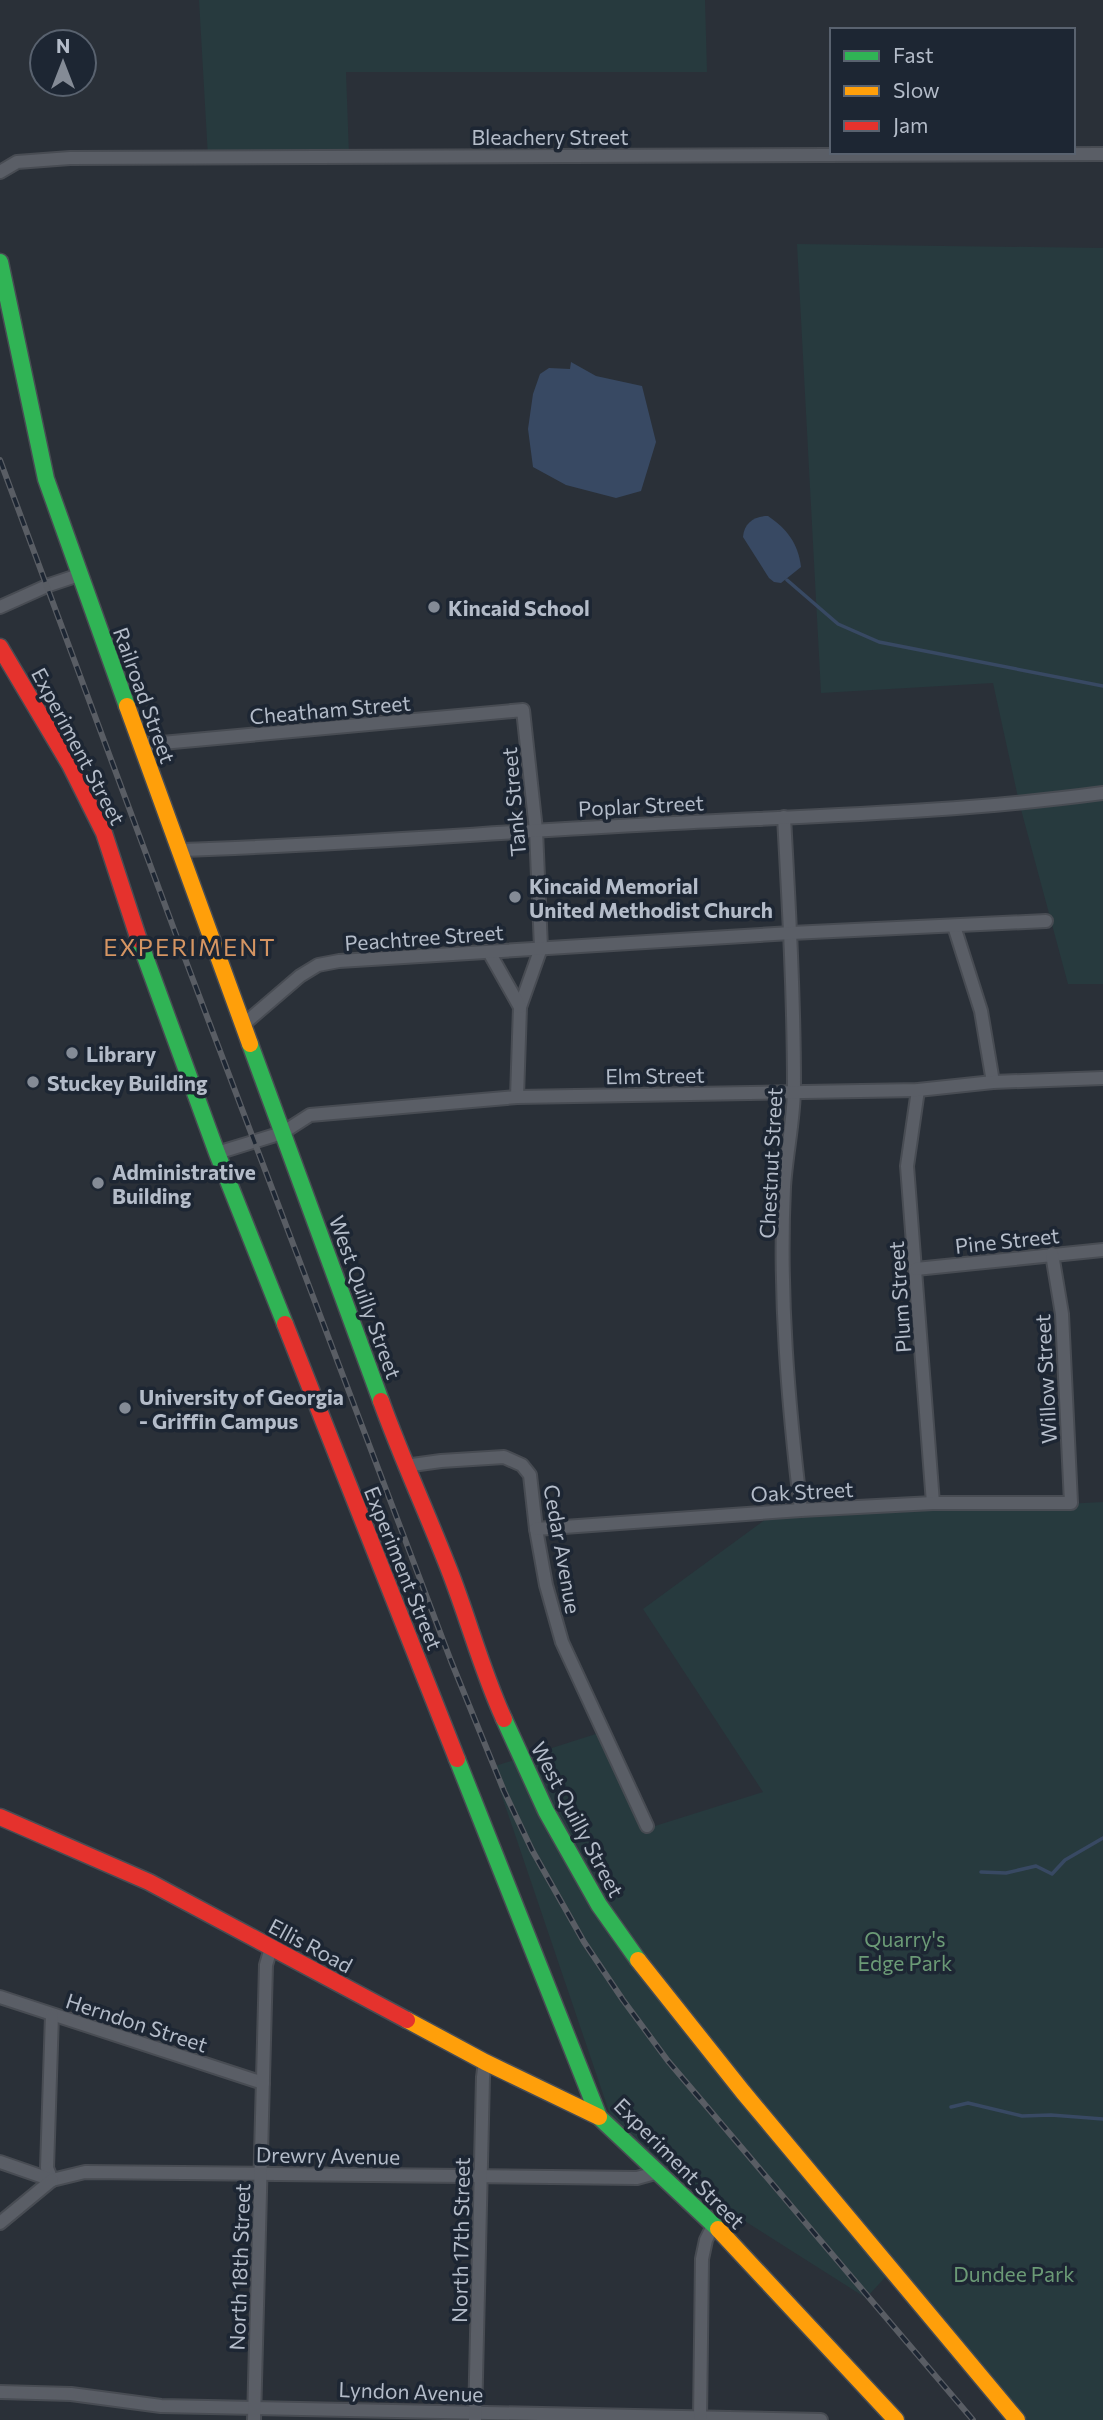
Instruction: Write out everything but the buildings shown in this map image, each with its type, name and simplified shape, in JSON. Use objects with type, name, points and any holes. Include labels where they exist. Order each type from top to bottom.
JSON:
[{"type":"street","name":"Bleachery Street","points":[[0,172],[17,162],[70,158],[1103,154]]},
{"type":"street","name":"Railroad Street","points":[[0,262],[46,480],[140,745],[284,1133]]},
{"type":"street","points":[[0,607],[79,575]]},
{"type":"street","name":"Experiment Street","points":[[0,647],[70,765],[104,833],[151,979],[217,1153],[599,2117],[714,2224],[891,2419]]},
{"type":"street","name":"Cheatham Street","points":[[140,745],[523,710]]},
{"type":"street","name":"Tank Street","points":[[517,1097],[520,1007],[541,948],[536,830],[523,710]]},
{"type":"street","name":"Poplar Street","points":[[180,850],[308,846],[536,830],[1020,804],[1103,793]]},
{"type":"street","name":"Chestnut Street","points":[[784,817],[791,933],[794,1091],[784,1187],[785,1322],[793,1442],[801,1510]]},
{"type":"street","name":"Peachtree Street","points":[[244,1024],[300,976],[318,965],[352,960],[791,933],[1046,921]]},
{"type":"street","points":[[954,926],[981,1011],[993,1082]]},
{"type":"street","points":[[489,952],[520,1007]]},
{"type":"street","name":"Elm Street","points":[[217,1153],[284,1133],[310,1115],[517,1097],[918,1090],[993,1082],[1103,1078]]},
{"type":"street","name":"Plum Street","points":[[918,1090],[906,1166],[933,1503]]},
{"type":"street","name":"West Quilly Street","points":[[284,1133],[405,1466],[450,1572],[490,1689],[546,1811],[599,1905],[652,1979],[726,2072],[1017,2420]]},
{"type":"street","name":"Pine Street","points":[[916,1269],[1103,1250]]},
{"type":"street","name":"Willow Street","points":[[1052,1254],[1062,1314],[1071,1503]]},
{"type":"street","name":"Cedar Avenue","points":[[405,1466],[504,1457],[522,1465],[530,1475],[546,1585],[562,1642],[647,1826]]},
{"type":"street","name":"Oak Street","points":[[536,1529],[933,1503],[1071,1503]]},
{"type":"street","name":"Ellis Road","points":[[0,1816],[149,1882],[485,2062],[599,2117]]},
{"type":"street","name":"North 18th Street","points":[[254,2420],[266,1965],[271,1948]]},
{"type":"street","name":"Herndon Street","points":[[0,1997],[263,2083]]},
{"type":"street","points":[[52,2015],[47,2168],[52,2180]]},
{"type":"street","name":"North 17th Street","points":[[475,2416],[485,2062]]},
{"type":"street","points":[[0,2162],[52,2180]]},
{"type":"street","name":"Drewry Avenue","points":[[52,2180],[85,2172],[637,2178],[659,2172]]},
{"type":"street","points":[[0,2223],[52,2180]]},
{"type":"street","points":[[700,2419],[702,2259],[706,2240],[714,2224]]},
{"type":"street","points":[[0,2402],[5,2392]]},
{"type":"street","name":"Lyndon Avenue","points":[[5,2392],[71,2394],[161,2406],[254,2406],[475,2416],[821,2420]]},
{"type":"green space","points":[[199,0],[705,0],[707,72],[346,72],[349,155],[208,157]]},
{"type":"green space","points":[[797,244],[1103,248],[1103,984],[1068,984],[1019,802],[993,683],[821,693]]},
{"type":"green space","points":[[1103,1502],[1103,2420],[1018,2420],[892,2270],[866,2298],[619,2141],[492,1767],[602,1732],[655,1826],[763,1792],[643,1609],[766,1519]]},
{"type":"water","points":[[571,362],[596,376],[642,386],[656,442],[641,491],[616,498],[566,485],[533,467],[528,429],[533,394],[540,374],[549,368],[570,369]]},
{"type":"water","points":[[768,516],[790,537],[800,558],[801,567],[781,583],[769,578],[743,537],[745,528],[751,521]]},
{"type":"waterway","points":[[787,580],[838,624],[879,642],[1103,686]]},
{"type":"waterway","points":[[981,1872],[1006,1873],[1036,1866],[1052,1874],[1065,1860],[1103,1838]]},
{"type":"waterway","points":[[951,2107],[968,2103],[1022,2116],[1103,2119]]},
{"type":"railway","points":[[0,460],[178,940],[451,1661],[504,1791],[532,1850],[584,1942],[668,2061],[973,2420]]},
{"type":"traffic: fast","points":[[0,262],[46,479],[127,706]]},
{"type":"traffic: fast","points":[[139,940],[217,1153],[285,1324]]},
{"type":"traffic: fast","points":[[250,1044],[381,1401]]},
{"type":"traffic: fast","points":[[504,1719],[546,1811],[599,1905],[638,1960]]},
{"type":"traffic: fast","points":[[457,1759],[599,2117],[718,2229]]},
{"type":"traffic: slow","points":[[127,706],[250,1044]]},
{"type":"traffic: slow","points":[[638,1960],[743,2092],[1017,2420]]},
{"type":"traffic: slow","points":[[407,2020],[485,2062],[599,2117]]},
{"type":"traffic: slow","points":[[718,2229],[896,2420]]},
{"type":"traffic: jam","points":[[0,647],[70,765],[104,833],[139,940]]},
{"type":"traffic: jam","points":[[285,1324],[457,1759]]},
{"type":"traffic: jam","points":[[381,1401],[450,1572],[504,1719]]},
{"type":"traffic: jam","points":[[0,1817],[149,1882],[407,2020]]},
{"type":"place","name":"Kincaid School","points":[[434,607]]},
{"type":"place","name":"Kincaid Memorial United Methodist Church","points":[[515,897]]},
{"type":"place","name":"Library","points":[[72,1053]]},
{"type":"place","name":"Stuckey Building","points":[[33,1082]]},
{"type":"place","name":"Administrative Building","points":[[98,1183]]},
{"type":"place","name":"University of Georgia - Griffin Campus","points":[[125,1408]]},
{"type":"district","name":"EXPERIMENT","points":[[190,946]]},
{"type":"park label","name":"Quarry's Edge Park","points":[[905,1950]]},
{"type":"park label","name":"Dundee Park","points":[[1014,2273]]}]
